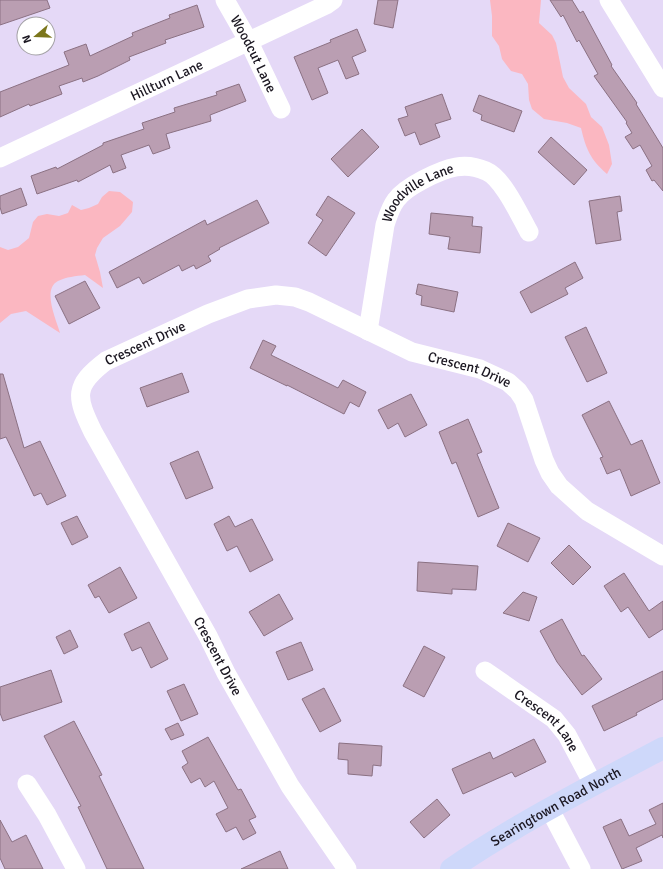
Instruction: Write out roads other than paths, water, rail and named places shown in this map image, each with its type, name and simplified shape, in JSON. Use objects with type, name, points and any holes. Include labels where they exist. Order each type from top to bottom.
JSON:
[{"type":"main road","name":"Searingtown Road North","points":[[451,869],[492,842],[549,808],[663,748]]},
{"type":"street","name":"Woodcut Lane","points":[[225,0],[249,42],[281,109]]},
{"type":"street","name":"Hillturn Lane","points":[[0,158],[249,42],[326,5],[333,0]]},
{"type":"street","points":[[610,0],[663,88]]},
{"type":"street","name":"Woodville Lane","points":[[368,331],[385,225],[390,210],[396,200],[404,192],[427,177],[456,167],[468,166],[487,171],[498,179],[530,232]]},
{"type":"street","name":"Crescent Drive","points":[[347,869],[290,786],[226,673],[208,636],[90,425],[80,401],[81,390],[86,379],[92,372],[106,361],[208,314],[248,299],[276,295],[295,297],[309,302],[412,352],[480,369],[508,382],[518,391],[524,400],[544,460],[550,473],[559,486],[586,511],[663,556]]},
{"type":"street","name":"Crescent Lane","points":[[485,670],[554,719],[567,735],[593,784]]},
{"type":"street","points":[[27,784],[47,816],[76,869]]},
{"type":"street","points":[[549,808],[581,869]]}]
